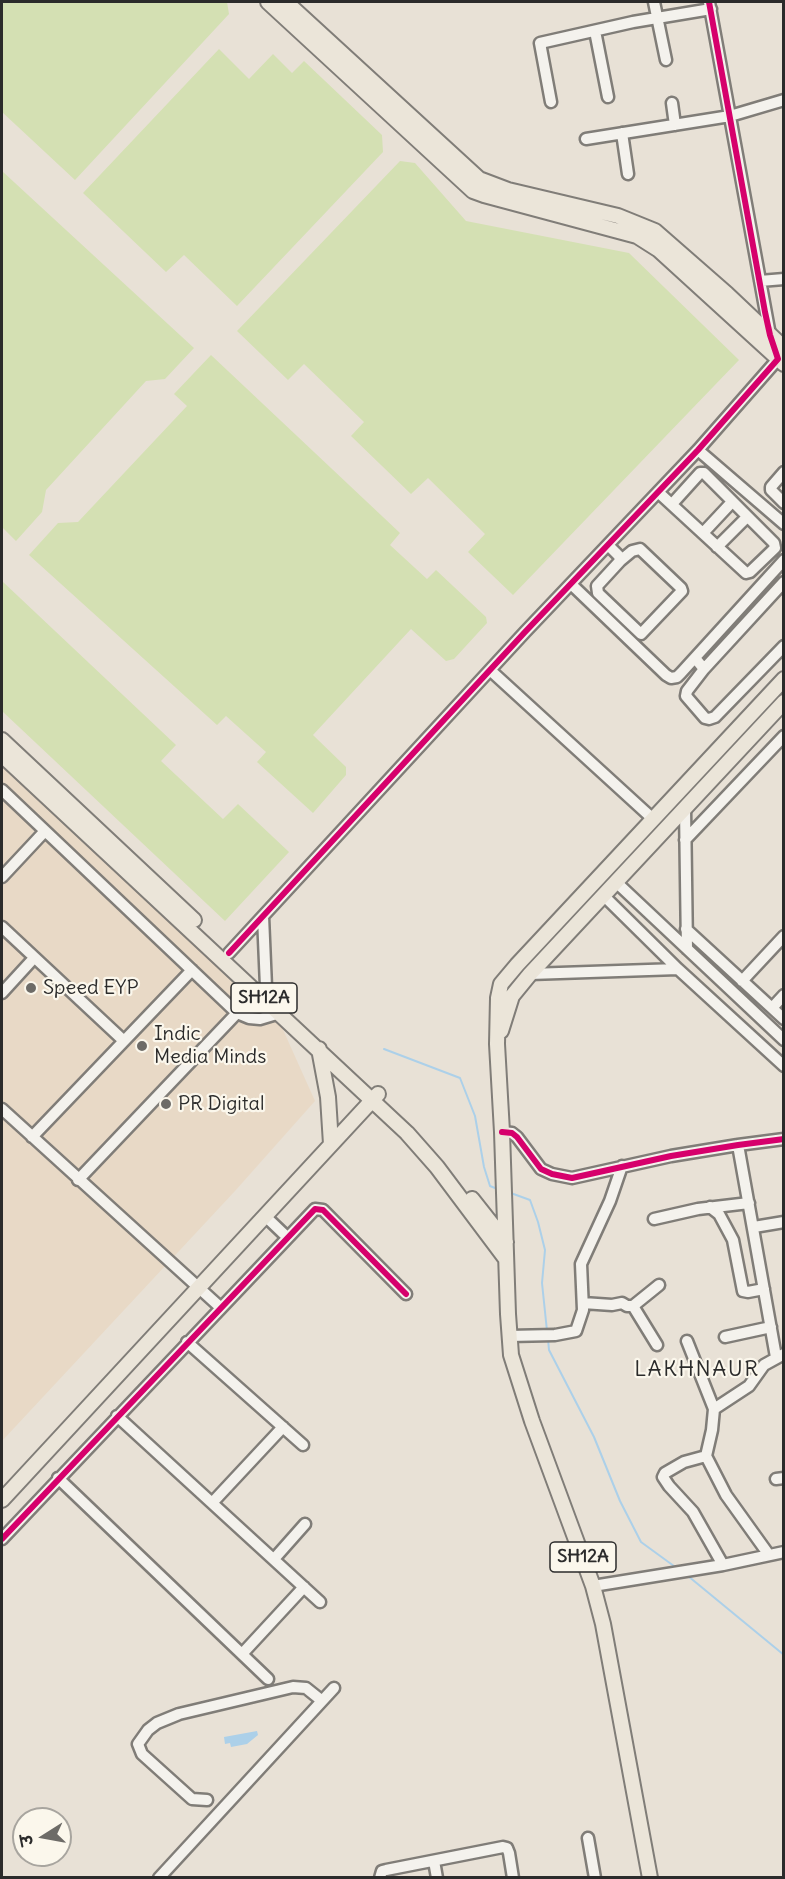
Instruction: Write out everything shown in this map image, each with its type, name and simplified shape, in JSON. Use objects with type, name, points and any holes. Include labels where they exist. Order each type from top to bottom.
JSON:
[{"type":"main road","points":[[284,6],[479,179],[508,190],[618,216],[655,231],[770,335],[782,357]]},
{"type":"main road","points":[[284,6],[473,191],[637,236],[659,250],[782,357]]},
{"type":"main road","name":"SH12A","points":[[650,1878],[603,1624],[593,1586],[511,1356],[497,1044],[498,998],[501,984],[517,965],[783,679]]},
{"type":"main road","points":[[497,1044],[512,996],[530,974],[783,702]]},
{"type":"main road","name":"SH12A","points":[[2,740],[226,956],[280,1013],[319,1049],[414,1128],[506,1242]]},
{"type":"main road","name":"SH12A","points":[[2,755],[226,956],[266,987],[376,1096],[437,1167],[506,1259]]},
{"type":"main road","points":[[319,1049],[328,1097],[332,1144]]},
{"type":"main road","points":[[2,1500],[376,1096]]},
{"type":"street","points":[[654,2],[666,60]]},
{"type":"street","points":[[551,102],[540,43],[657,19],[710,5],[770,335]]},
{"type":"street","points":[[595,31],[608,97]]},
{"type":"street","points":[[586,139],[730,116],[783,100]]},
{"type":"street","points":[[672,103],[675,125]]},
{"type":"street","points":[[622,133],[628,174]]},
{"type":"street","points":[[760,281],[783,279]]},
{"type":"street","points":[[226,956],[782,357]]},
{"type":"street","points":[[698,450],[783,524]]},
{"type":"street","points":[[783,472],[771,490],[783,503]]},
{"type":"street","points":[[658,492],[746,573],[750,572],[775,548],[774,543],[704,473],[700,473],[672,504]]},
{"type":"street","points":[[703,533],[732,502]]},
{"type":"street","points":[[717,547],[747,517]]},
{"type":"street","points":[[609,544],[619,556],[620,561]]},
{"type":"street","points":[[640,549],[682,591],[641,634],[598,593],[597,586],[620,561],[632,551],[640,549]]},
{"type":"street","points":[[571,584],[671,678],[677,677],[781,568]]},
{"type":"street","points":[[783,582],[704,669],[687,691],[686,696],[705,718],[715,717],[783,646]]},
{"type":"street","points":[[695,658],[704,669]]},
{"type":"street","points":[[490,670],[653,819]]},
{"type":"street","points":[[685,840],[783,735]]},
{"type":"street","points":[[2,790],[237,1013],[249,1018],[260,1019],[280,1013]]},
{"type":"street","points":[[685,808],[687,949]]},
{"type":"street","points":[[2,877],[45,831]]},
{"type":"street","points":[[616,882],[783,1040]]},
{"type":"street","points":[[603,895],[678,969],[783,1066]]},
{"type":"street","points":[[263,916],[266,987]]},
{"type":"street","points":[[2,927],[124,1041]]},
{"type":"street","points":[[686,929],[783,1019]]},
{"type":"street","points":[[742,981],[783,936]]},
{"type":"street","points":[[2,993],[34,958]]},
{"type":"street","points":[[530,974],[678,969]]},
{"type":"street","points":[[32,1137],[192,970]]},
{"type":"street","points":[[772,1008],[783,995]]},
{"type":"street","points":[[78,1180],[237,1013]]},
{"type":"street","points":[[2,1109],[220,1308]]},
{"type":"street","points":[[502,1132],[512,1133],[517,1137],[541,1169],[572,1178],[622,1166],[783,1139]]},
{"type":"street","points":[[714,1409],[753,1383],[760,1369],[780,1355],[771,1327],[738,1145]]},
{"type":"street","points":[[509,1336],[576,1331],[583,1310],[581,1264],[610,1201],[622,1166]]},
{"type":"street","points":[[654,1219],[710,1207],[749,1203]]},
{"type":"street","points":[[710,1207],[719,1214],[733,1240],[743,1291],[764,1288]]},
{"type":"street","points":[[2,1539],[312,1211],[320,1208],[406,1294]]},
{"type":"street","points":[[264,1216],[287,1237]]},
{"type":"street","points":[[754,1227],[783,1222]]},
{"type":"street","points":[[583,1303],[612,1305],[622,1303],[633,1306],[659,1285]]},
{"type":"street","points":[[633,1306],[657,1345]]},
{"type":"street","points":[[725,1338],[771,1327]]},
{"type":"street","points":[[687,1341],[714,1409],[706,1456],[726,1495],[769,1555]]},
{"type":"street","points":[[187,1342],[303,1445]]},
{"type":"street","points":[[117,1416],[320,1602]]},
{"type":"street","points":[[212,1503],[283,1427]]},
{"type":"street","points":[[706,1456],[684,1462],[665,1473],[663,1477],[693,1512],[723,1565]]},
{"type":"street","points":[[58,1478],[268,1679]]},
{"type":"street","points":[[274,1559],[305,1524]]},
{"type":"street","points":[[593,1586],[723,1565],[783,1552]]},
{"type":"street","points":[[242,1654],[304,1587]]},
{"type":"street","points":[[207,1800],[192,1799],[141,1754],[138,1744],[148,1730],[157,1723],[179,1714],[293,1687],[306,1688],[321,1700]]},
{"type":"street","points":[[159,1878],[334,1688]]},
{"type":"street","points":[[588,1838],[595,1878]]},
{"type":"street","points":[[381,1878],[382,1871],[503,1847],[508,1852],[513,1878]]},
{"type":"street","points":[[434,1861],[437,1878]]},
{"type":"shaded area","points":[[2,767],[280,1023],[315,1101],[235,1191],[2,1441]]},
{"type":"green space","points":[[2,2],[227,2],[229,14],[75,180],[2,112]]},
{"type":"green space","points":[[219,49],[249,79],[273,54],[292,73],[304,61],[382,135],[383,152],[237,306],[184,255],[166,272],[83,193]]},
{"type":"green space","points":[[400,161],[415,163],[466,221],[629,253],[739,360],[513,595],[468,552],[485,534],[428,478],[411,494],[351,436],[364,422],[304,364],[288,380],[237,331]]},
{"type":"green space","points":[[2,171],[194,348],[165,379],[146,381],[46,490],[42,512],[16,541],[2,527]]},
{"type":"green space","points":[[211,355],[400,533],[390,545],[427,579],[436,570],[486,617],[487,623],[454,659],[446,661],[411,629],[313,735],[346,767],[346,775],[313,813],[257,762],[266,752],[226,716],[217,725],[29,555],[58,523],[78,522],[187,406],[174,394]]},
{"type":"green space","points":[[2,581],[176,745],[161,761],[223,819],[238,804],[289,852],[225,921],[2,711]]},
{"type":"water","points":[[257,1731],[258,1735],[247,1744],[231,1747],[230,1743],[225,1744],[224,1737]]},
{"type":"waterway","points":[[384,1049],[460,1078],[475,1116],[484,1167],[490,1186],[500,1190]]},
{"type":"waterway","points":[[508,1192],[530,1200],[538,1222],[545,1250],[542,1283],[547,1331]]},
{"type":"waterway","points":[[548,1339],[549,1350],[594,1437],[620,1501],[641,1542],[678,1569]]},
{"type":"waterway","points":[[688,1576],[784,1655]]},
{"type":"cycle path","points":[[229,953],[525,632],[698,450],[778,359],[765,312],[709,2]]},
{"type":"cycle path","points":[[502,1132],[512,1133],[517,1137],[541,1169],[572,1178],[671,1156],[784,1139]]},
{"type":"cycle path","points":[[2,1539],[315,1209],[323,1210],[406,1294]]},
{"type":"place","name":"Speed EYP","points":[[31,988]]},
{"type":"place","name":"Indic Media Minds","points":[[142,1046]]},
{"type":"place","name":"PR Digital","points":[[166,1104]]},
{"type":"district","name":"LAKHNAUR","points":[[697,1370]]}]
